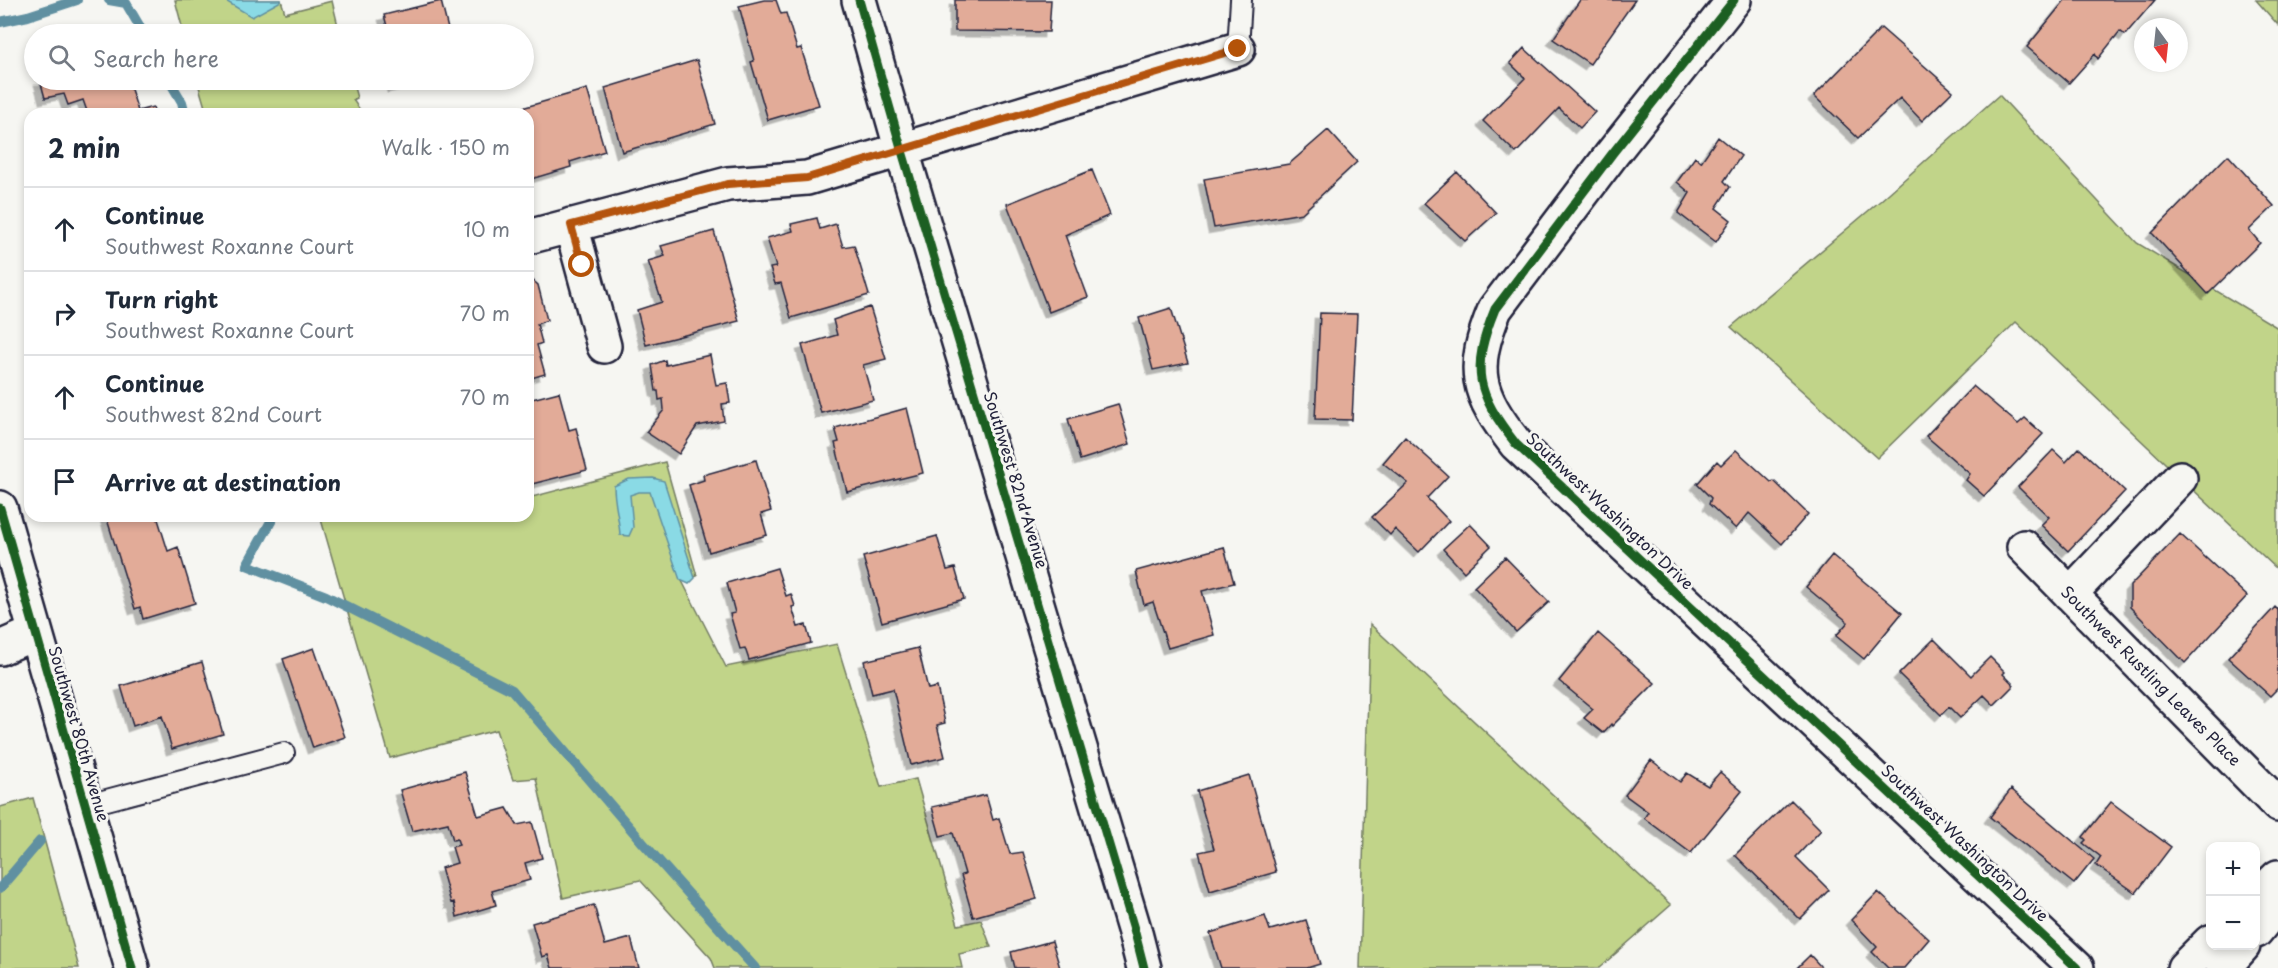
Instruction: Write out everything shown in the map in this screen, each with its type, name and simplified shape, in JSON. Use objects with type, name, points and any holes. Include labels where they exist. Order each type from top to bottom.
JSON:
[{"type":"street","name":"Southwest 82nd Avenue","points":[[859,0],[1144,968]]},
{"type":"street","name":"Southwest Washington Drive","points":[[1734,0],[1612,154],[1495,309],[1487,328],[1480,356],[1479,372],[1484,396],[1495,418],[1516,444],[2077,968]]},
{"type":"street","points":[[534,235],[728,184],[807,178],[1238,49]]},
{"type":"street","points":[[571,225],[604,346]]},
{"type":"street","points":[[2070,594],[2180,478]]},
{"type":"street","name":"Southwest 80th Avenue","points":[[0,508],[132,968]]},
{"type":"street","name":"Southwest Rustling Leaves Place","points":[[2024,547],[2278,804]]},
{"type":"street","points":[[0,648],[35,633]]},
{"type":"street","points":[[2258,896],[2278,877]]},
{"type":"street","points":[[2260,926],[2278,904]]},
{"type":"street","points":[[2184,968],[2206,947]]},
{"type":"street","points":[[2223,968],[2239,950]]},
{"type":"lane","points":[[1238,49],[1241,0]]},
{"type":"lane","points":[[84,806],[284,753]]},
{"type":"green space","points":[[175,0],[281,0],[285,13],[332,1],[338,24],[181,24]]},
{"type":"green space","points":[[2256,0],[2278,0],[2278,25]]},
{"type":"green space","points":[[200,90],[355,90],[357,98],[353,100],[359,108],[205,108]]},
{"type":"green space","points":[[1999,95],[2137,243],[2278,328],[2278,570],[2016,322],[1877,458],[1731,327],[1880,201]]},
{"type":"green space","points":[[665,462],[697,576],[682,581],[726,667],[837,644],[881,787],[916,779],[958,925],[981,920],[991,947],[959,954],[962,968],[715,968],[711,958],[640,880],[563,898],[536,778],[513,780],[496,730],[390,758],[322,522],[534,522],[534,496]]},
{"type":"green space","points":[[1370,624],[1671,905],[1599,968],[1360,968]]},
{"type":"green space","points":[[33,798],[79,968],[0,968],[0,807]]},
{"type":"water","points":[[224,0],[281,0],[281,1],[252,17]]},
{"type":"water","points":[[653,478],[664,481],[695,578],[689,584],[680,580],[650,492],[630,495],[633,527],[629,536],[620,535],[614,486],[629,479]]},
{"type":"building","points":[[764,0],[776,0],[781,14],[786,13],[797,49],[801,48],[819,105],[768,120],[751,62],[754,61],[739,6]]},
{"type":"building","points":[[955,0],[1051,0],[1049,32],[955,31]]},
{"type":"building","points":[[1580,0],[1635,0],[1590,64],[1553,39]]},
{"type":"building","points":[[2065,0],[2155,0],[2140,18],[2134,18],[2134,24],[2125,35],[2120,31],[2098,59],[2095,54],[2069,83],[2027,47]]},
{"type":"building","points":[[441,1],[447,24],[386,24],[384,15]]},
{"type":"building","points":[[1881,28],[1953,91],[1922,121],[1900,98],[1858,138],[1814,96]]},
{"type":"building","points":[[1524,48],[1595,112],[1580,128],[1559,108],[1516,153],[1483,121],[1525,78],[1510,63]]},
{"type":"building","points":[[697,60],[715,124],[622,152],[605,88]]},
{"type":"building","points":[[587,89],[605,151],[570,162],[571,167],[534,178],[534,108],[522,108]]},
{"type":"building","points":[[43,90],[131,90],[137,108],[86,108],[83,100],[68,105],[64,94],[45,98]]},
{"type":"building","points":[[1328,130],[1357,162],[1302,213],[1214,228],[1204,179],[1289,164]]},
{"type":"building","points":[[1718,137],[1741,156],[1724,181],[1730,187],[1716,208],[1731,220],[1716,242],[1678,213],[1690,193],[1677,182],[1695,157],[1701,162]]},
{"type":"building","points":[[2228,155],[2274,206],[2249,230],[2260,243],[2208,294],[2152,233]]},
{"type":"building","points":[[1092,170],[1110,215],[1065,235],[1088,297],[1049,312],[1007,204]]},
{"type":"building","points":[[1457,172],[1496,213],[1465,241],[1424,203]]},
{"type":"building","points":[[817,218],[820,229],[836,224],[843,247],[854,245],[869,295],[791,318],[781,283],[775,284],[770,268],[776,267],[767,238],[793,231],[791,224]]},
{"type":"building","points":[[714,231],[739,321],[646,345],[637,310],[662,302],[648,261],[665,256],[661,246]]},
{"type":"building","points":[[534,281],[538,285],[547,320],[537,324],[542,343],[537,345],[545,374],[534,377]]},
{"type":"building","points":[[870,307],[886,359],[863,365],[873,400],[821,413],[802,345],[837,335],[833,320]]},
{"type":"building","points":[[1171,308],[1188,363],[1153,370],[1139,318]]},
{"type":"building","points":[[1320,313],[1357,314],[1352,420],[1315,419]]},
{"type":"building","points":[[710,355],[716,385],[727,383],[730,403],[722,404],[724,421],[697,426],[679,454],[646,432],[664,410],[663,399],[659,400],[658,391],[656,391],[652,365],[665,360],[666,365]]},
{"type":"building","points":[[1973,386],[2018,424],[2025,418],[2043,434],[1984,496],[1966,480],[1970,474],[1926,436]]},
{"type":"building","points":[[559,392],[569,430],[576,428],[587,470],[534,483],[534,398]]},
{"type":"building","points":[[1118,404],[1130,444],[1080,460],[1068,419]]},
{"type":"building","points":[[907,408],[923,473],[847,492],[835,443],[839,442],[835,428]]},
{"type":"building","points":[[1405,437],[1448,476],[1427,498],[1449,521],[1419,552],[1395,529],[1390,535],[1372,517],[1408,483],[1383,463]]},
{"type":"building","points":[[2079,448],[2125,491],[2068,551],[2041,525],[2049,517],[2018,487],[2053,450],[2066,462]]},
{"type":"building","points":[[1736,450],[1771,482],[1774,481],[1808,514],[1782,544],[1749,513],[1736,529],[1709,504],[1711,498],[1697,484],[1717,461],[1721,465]]},
{"type":"building","points":[[756,460],[771,511],[761,514],[767,535],[709,552],[689,485],[704,480],[703,475]]},
{"type":"building","points":[[108,522],[159,522],[168,551],[178,547],[195,603],[143,619],[140,607],[135,609]]},
{"type":"building","points":[[1470,524],[1491,546],[1464,572],[1443,549]]},
{"type":"building","points":[[2180,534],[2247,596],[2185,663],[2130,607],[2130,586]]},
{"type":"building","points":[[937,536],[947,570],[955,568],[964,599],[882,622],[863,557]]},
{"type":"building","points":[[1224,547],[1234,583],[1202,591],[1214,635],[1168,648],[1153,602],[1144,605],[1136,571]]},
{"type":"building","points":[[1832,555],[1902,613],[1864,659],[1836,636],[1848,622],[1806,587]]},
{"type":"building","points":[[1505,557],[1549,602],[1516,632],[1474,587]]},
{"type":"building","points":[[777,568],[786,596],[791,594],[798,627],[806,625],[811,643],[749,660],[745,648],[740,649],[730,614],[735,613],[727,583]]},
{"type":"building","points":[[2275,607],[2278,610],[2278,688],[2270,696],[2228,658]]},
{"type":"building","points":[[1598,633],[1655,683],[1603,733],[1584,718],[1593,709],[1559,681]]},
{"type":"building","points":[[1934,639],[1971,676],[1990,657],[2014,685],[1994,705],[1984,695],[1960,718],[1949,707],[1941,715],[1899,674]]},
{"type":"building","points":[[314,648],[345,737],[313,748],[283,659]]},
{"type":"building","points":[[918,648],[928,689],[937,687],[945,723],[937,725],[945,757],[911,765],[893,689],[872,694],[864,661]]},
{"type":"building","points":[[202,662],[223,734],[172,749],[162,716],[133,726],[121,686]]},
{"type":"building","points":[[1651,760],[1680,782],[1687,773],[1708,786],[1720,772],[1742,791],[1691,853],[1644,818],[1648,812],[1625,795]]},
{"type":"building","points":[[465,772],[478,816],[507,808],[517,825],[532,822],[542,858],[525,863],[530,880],[492,891],[496,905],[457,917],[454,902],[451,903],[441,868],[457,863],[452,847],[459,845],[457,839],[453,840],[448,823],[412,831],[400,790]]},
{"type":"building","points":[[1249,775],[1276,872],[1210,891],[1199,852],[1214,849],[1197,791]]},
{"type":"building","points":[[2011,789],[2094,859],[2074,884],[1990,817]]},
{"type":"building","points":[[986,795],[993,820],[999,818],[1010,854],[1023,852],[1037,899],[973,917],[961,875],[965,874],[953,833],[940,836],[932,807]]},
{"type":"building","points":[[1791,800],[1821,830],[1796,857],[1829,890],[1800,919],[1735,855]]},
{"type":"building","points":[[2111,802],[2171,847],[2136,893],[2096,865],[2101,857],[2083,843],[2086,840],[2083,837]]},
{"type":"building","points":[[1878,892],[1929,939],[1904,968],[1888,968],[1872,952],[1877,947],[1851,920]]},
{"type":"building","points":[[594,905],[605,945],[631,938],[639,968],[552,968],[548,955],[542,957],[532,923]]},
{"type":"building","points":[[1265,916],[1270,930],[1306,920],[1320,964],[1307,968],[1221,968],[1210,933]]},
{"type":"building","points":[[1052,941],[1060,968],[1015,968],[1011,952]]},
{"type":"building","points":[[1810,955],[1822,968],[1797,968]]},
{"type":"waterway","points":[[0,22],[28,16],[77,0]]},
{"type":"waterway","points":[[109,0],[126,3],[138,24]]},
{"type":"waterway","points":[[175,90],[184,108]]},
{"type":"waterway","points":[[271,522],[247,565],[326,596],[512,690],[643,843],[755,968]]},
{"type":"waterway","points":[[0,888],[40,841]]},
{"type":"cycle path","points":[[859,0],[1144,968]]},
{"type":"cycle path","points":[[1734,0],[1612,154],[1495,309],[1487,330],[1480,365],[1485,395],[1492,410],[1516,444],[2077,968]]},
{"type":"cycle path","points":[[0,508],[132,968]]},
{"type":"route","points":[[582,265],[571,225],[728,184],[807,178],[1238,49]]}]
